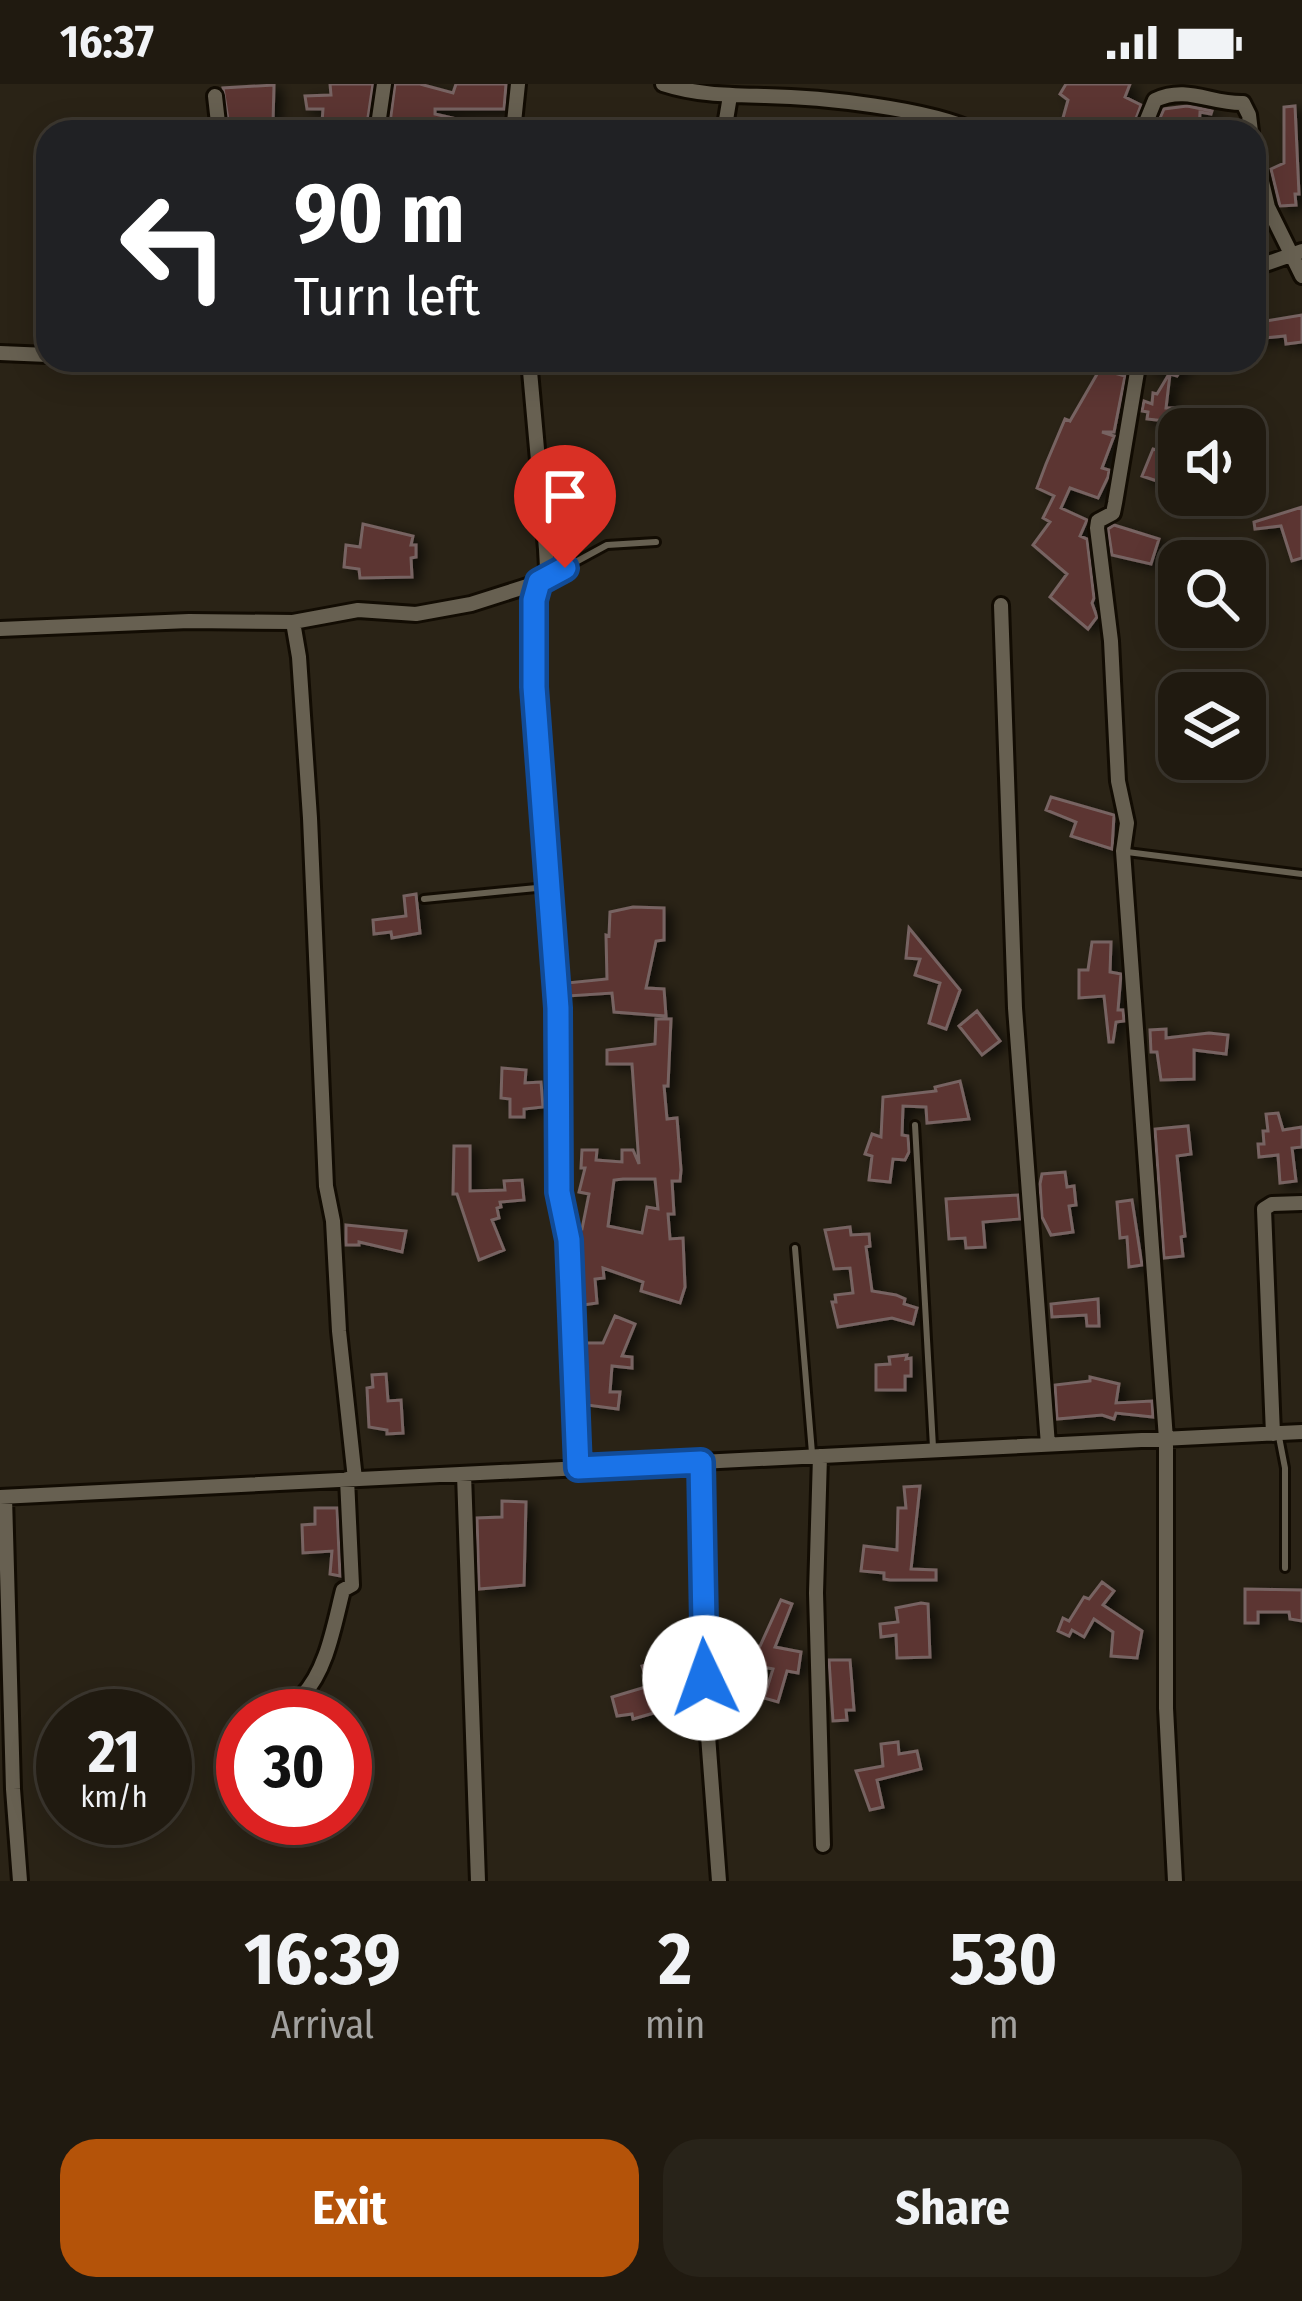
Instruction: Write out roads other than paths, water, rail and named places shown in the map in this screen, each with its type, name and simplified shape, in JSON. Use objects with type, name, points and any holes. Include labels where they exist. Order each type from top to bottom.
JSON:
[{"type":"street","points":[[379,120],[384,84]]},
{"type":"street","points":[[514,120],[518,84]]},
{"type":"street","points":[[663,84],[686,92],[770,96],[942,120]]},
{"type":"street","points":[[1147,120],[1155,100],[1174,93],[1243,103],[1248,120]]},
{"type":"street","points":[[726,120],[730,96]]},
{"type":"street","points":[[215,97],[217,120]]},
{"type":"street","points":[[1266,212],[1283,231],[1302,276]]},
{"type":"street","points":[[1266,266],[1295,253]]},
{"type":"street","points":[[0,353],[36,354]]},
{"type":"street","points":[[531,372],[547,568],[534,600],[534,687],[558,1008],[559,1192],[569,1240],[578,1468]]},
{"type":"street","points":[[1137,372],[1113,513],[1098,521],[1097,528],[1111,641],[1118,781],[1127,823],[1123,851],[1166,1439],[1166,1708],[1175,1881]]},
{"type":"street","points":[[0,629],[293,622],[358,610],[416,614],[471,604],[539,582]]},
{"type":"street","points":[[1001,605],[1015,1008],[1048,1445]]},
{"type":"street","points":[[293,622],[310,818],[326,1186],[333,1221],[351,1479],[352,1585],[343,1590],[309,1689]]},
{"type":"street","points":[[1276,1434],[1264,1208],[1302,1203]]},
{"type":"street","points":[[20,1881],[2,1497],[1302,1432]]},
{"type":"street","points":[[816,1457],[823,1845]]},
{"type":"street","points":[[701,1462],[701,1643],[719,1881]]},
{"type":"street","points":[[464,1474],[478,1881]]},
{"type":"lane","points":[[539,582],[607,545],[656,542]]},
{"type":"lane","points":[[1123,851],[1302,874]]},
{"type":"lane","points":[[424,899],[547,887]]},
{"type":"lane","points":[[915,1125],[933,1451]]},
{"type":"lane","points":[[795,1248],[816,1457]]},
{"type":"lane","points":[[1276,1434],[1285,1468],[1285,1568]]}]
